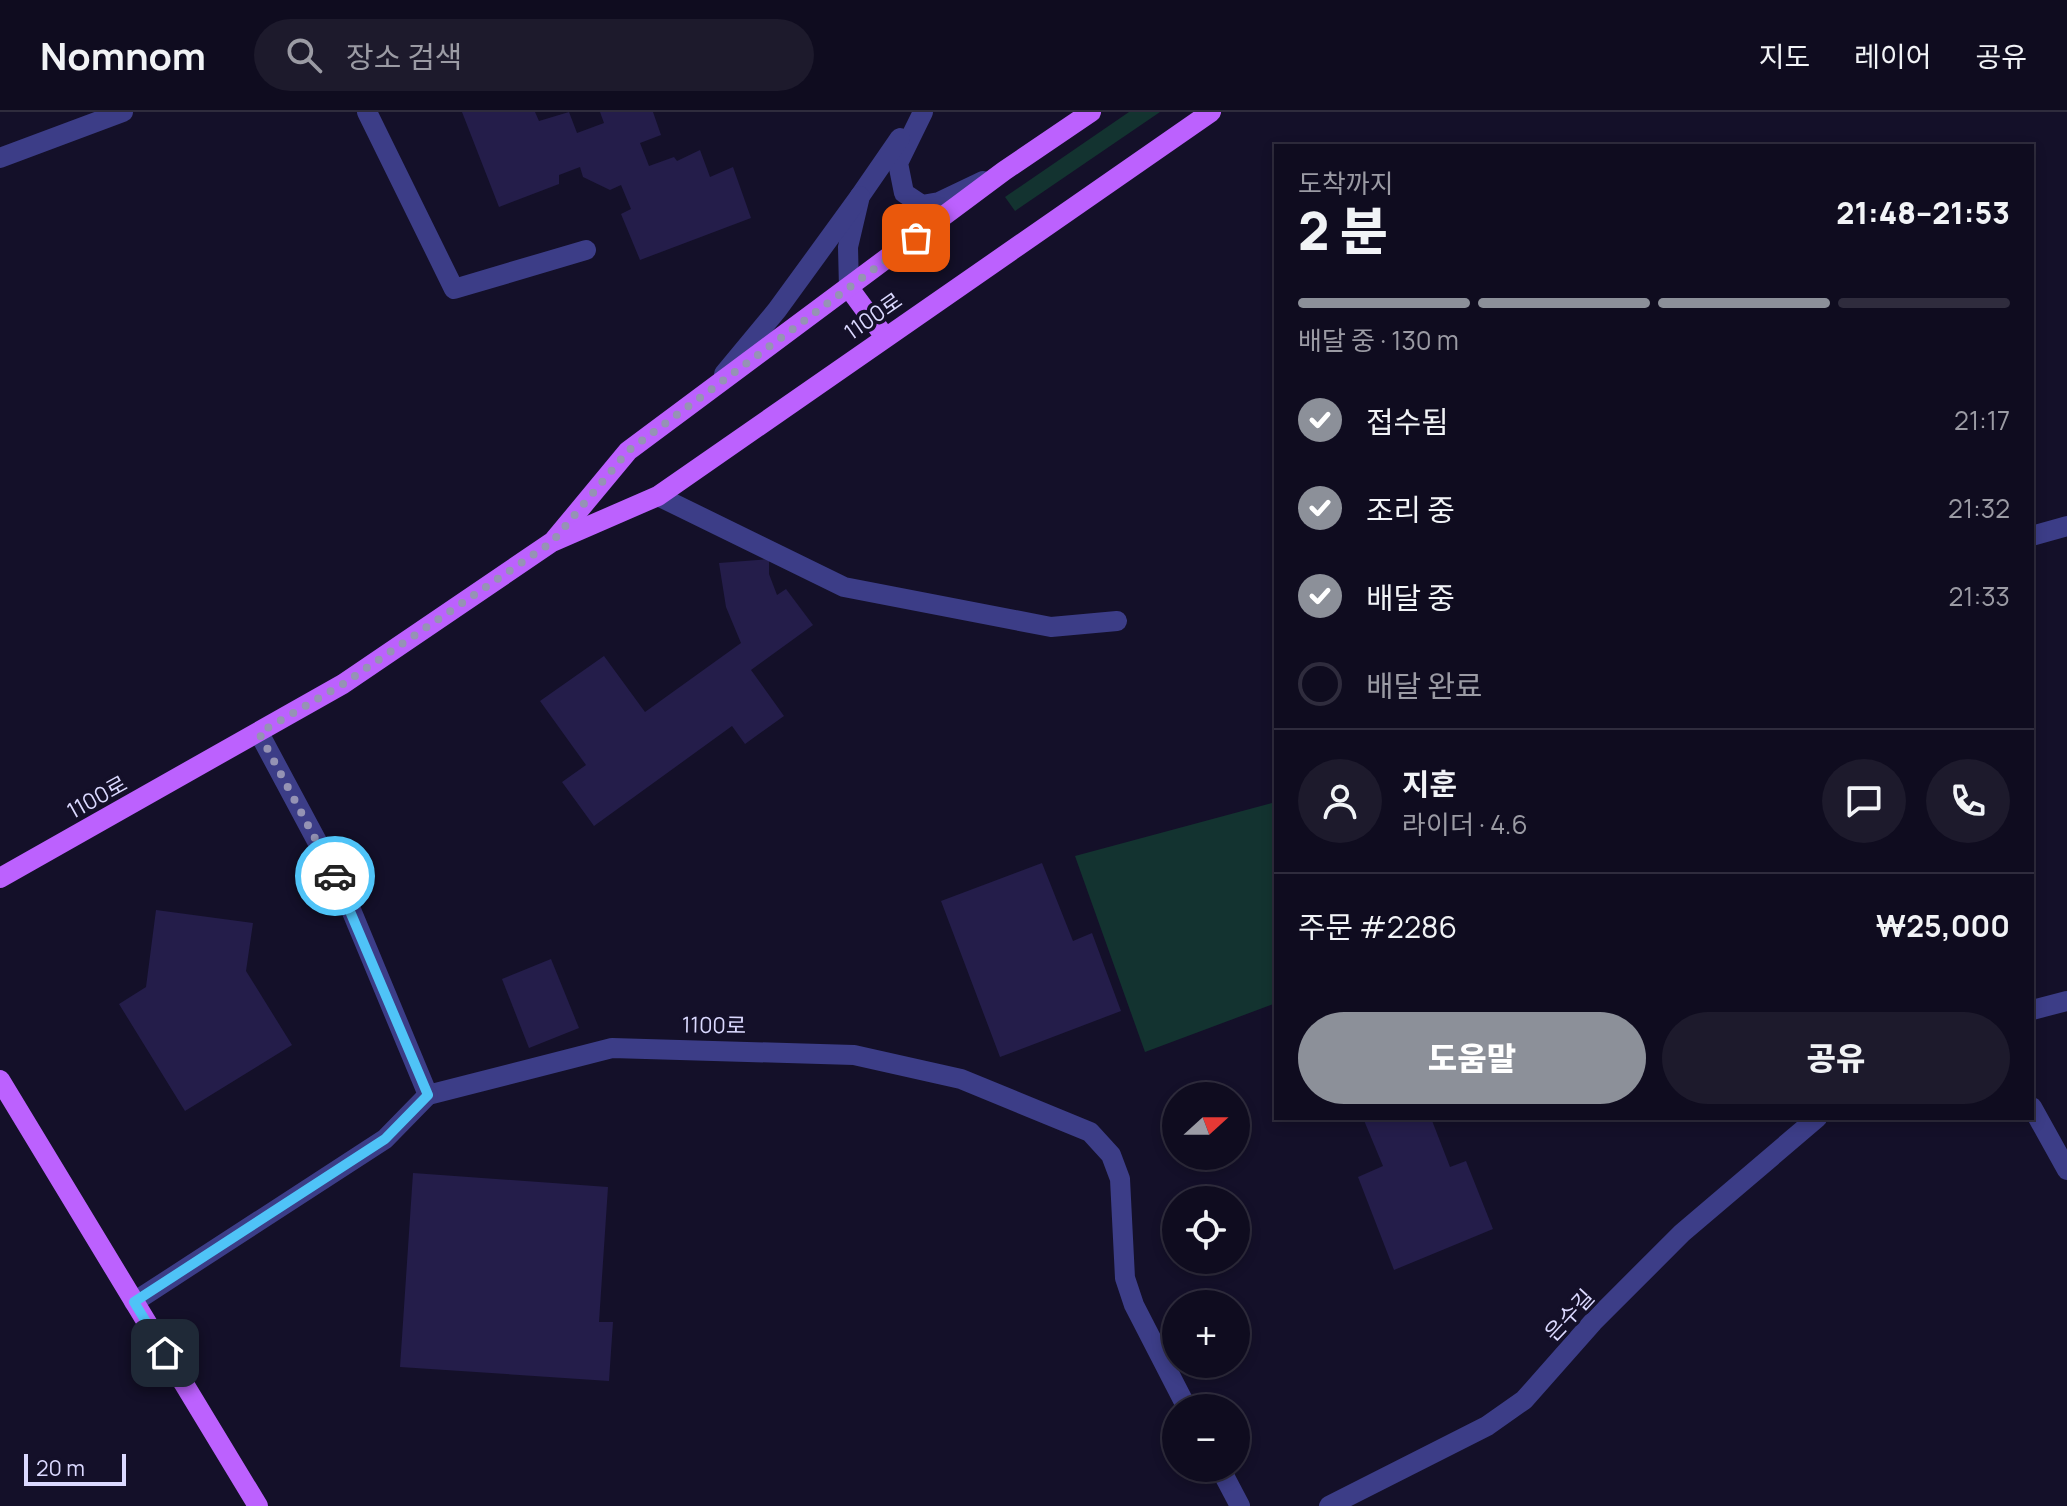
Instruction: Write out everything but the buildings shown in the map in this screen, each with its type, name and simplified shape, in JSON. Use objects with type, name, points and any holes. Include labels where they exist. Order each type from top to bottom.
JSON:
[{"type":"main road","name":"1100로","points":[[552,542],[628,451],[1004,171],[1091,112]]},
{"type":"main road","name":"1100로","points":[[0,878],[343,684],[552,542],[658,496],[1211,112]]},
{"type":"main road","points":[[849,288],[885,337]]},
{"type":"main road","points":[[0,1080],[258,1506]]},
{"type":"street","points":[[0,158],[123,112]]},
{"type":"street","points":[[367,112],[454,289],[586,250]]},
{"type":"street","points":[[921,112],[898,163],[904,193],[913,201],[922,205],[939,202],[1004,171]]},
{"type":"street","points":[[713,388],[777,310],[921,112]]},
{"type":"street","points":[[849,288],[848,247],[860,196]]},
{"type":"street","points":[[658,496],[844,587],[1051,627],[1117,621]]},
{"type":"street","points":[[2034,535],[2067,526]]},
{"type":"street","points":[[134,1302],[385,1139],[428,1095],[342,888],[259,733]]},
{"type":"street","points":[[2034,1009],[2067,1001]]},
{"type":"street","name":"1100로","points":[[428,1095],[612,1048],[854,1055],[976,1085],[1090,1132],[1111,1155],[1120,1179],[1125,1278],[1156,1352],[1179,1394]]},
{"type":"street","points":[[2034,1111],[2067,1170]]},
{"type":"street","name":"은수길","points":[[1329,1506],[1487,1426],[1524,1400],[1593,1322],[1682,1233],[1815,1120]]},
{"type":"street","points":[[1227,1482],[1240,1506]]},
{"type":"green space","points":[[1129,112],[1160,112],[1015,211],[1005,197]]},
{"type":"green space","points":[[1274,803],[1274,1004],[1145,1052],[1075,856]]},
{"type":"way so far","points":[[335,876],[259,733],[343,684],[552,542],[628,451],[916,238]]},
{"type":"route","points":[[165,1353],[134,1302],[385,1139],[428,1095],[335,876]]}]
